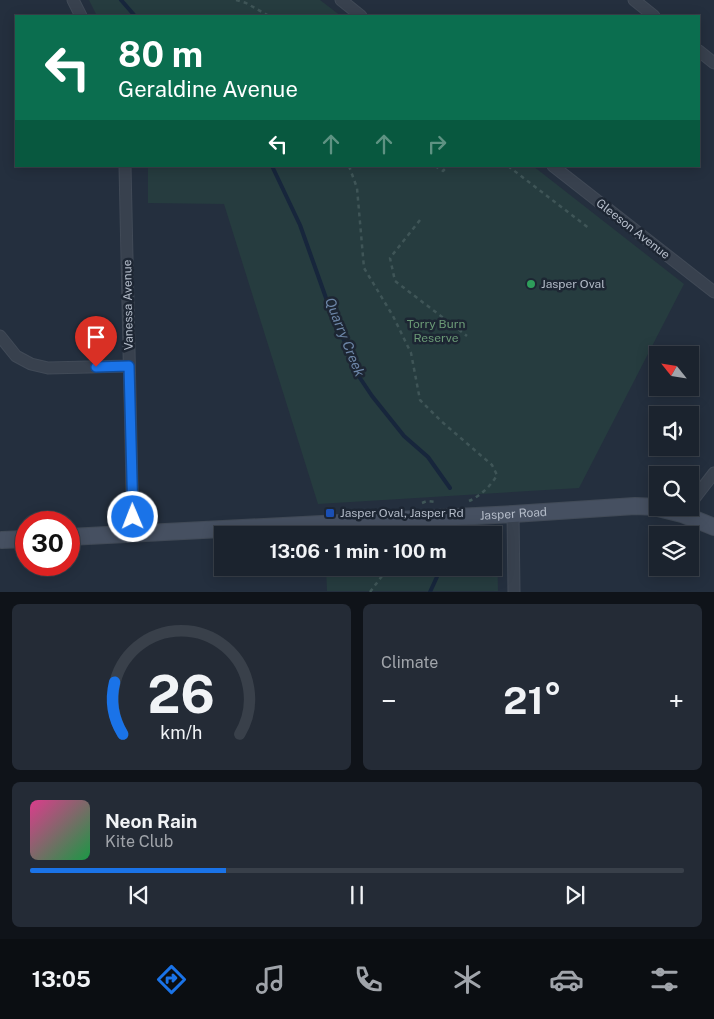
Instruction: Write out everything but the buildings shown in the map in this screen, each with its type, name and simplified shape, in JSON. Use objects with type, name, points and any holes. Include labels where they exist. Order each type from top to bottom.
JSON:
[{"type":"street","points":[[73,0],[80,15]]},
{"type":"street","points":[[340,0],[360,15]]},
{"type":"street","points":[[634,0],[653,15]]},
{"type":"street","points":[[700,52],[714,63]]},
{"type":"street","name":"Vanessa Avenue","points":[[125,167],[133,534]]},
{"type":"street","name":"Gleeson Avenue","points":[[554,167],[714,292]]},
{"type":"street","points":[[0,336],[16,356],[31,364],[48,368],[129,366]]},
{"type":"street","points":[[699,492],[714,473]]},
{"type":"street","name":"Jasper Road","points":[[80,536],[635,506],[649,507]]},
{"type":"street","points":[[514,514],[514,592]]},
{"type":"street","name":"Jasper Road","points":[[698,516],[714,526]]},
{"type":"street","points":[[1,540],[15,539]]},
{"type":"path","points":[[236,0],[246,3],[267,15]]},
{"type":"path","points":[[349,167],[357,188],[364,268],[393,316],[411,353],[420,400],[441,421],[492,465],[497,475],[493,482],[471,501],[461,503]]},
{"type":"path","points":[[437,167],[443,171],[447,167]]},
{"type":"path","points":[[509,167],[590,229]]},
{"type":"path","points":[[420,220],[390,258],[395,281],[467,336]]},
{"type":"path","points":[[419,504],[427,501],[443,503]]},
{"type":"path","points":[[370,592],[382,576]]},
{"type":"green space","points":[[89,0],[320,0],[340,15],[96,15]]},
{"type":"green space","name":"Torry Burn Reserve","points":[[148,167],[534,167],[684,284],[652,346],[649,346],[649,352],[579,488],[318,504],[224,204],[148,203]]},
{"type":"green space","points":[[326,576],[498,576],[498,591],[327,591]]},
{"type":"waterway","name":"Quarry Creek","points":[[121,0],[134,15]]},
{"type":"waterway","name":"Quarry Creek","points":[[272,167],[300,225],[326,298],[360,378],[404,436],[428,457],[450,488]]},
{"type":"waterway","name":"Quarry Creek","points":[[430,592],[437,576]]},
{"type":"place","name":"Jasper Oval","points":[[531,284]]},
{"type":"place","name":"Jasper Oval, Jasper Rd","points":[[330,513]]},
{"type":"route","points":[[96,367],[129,366],[133,517]]}]
